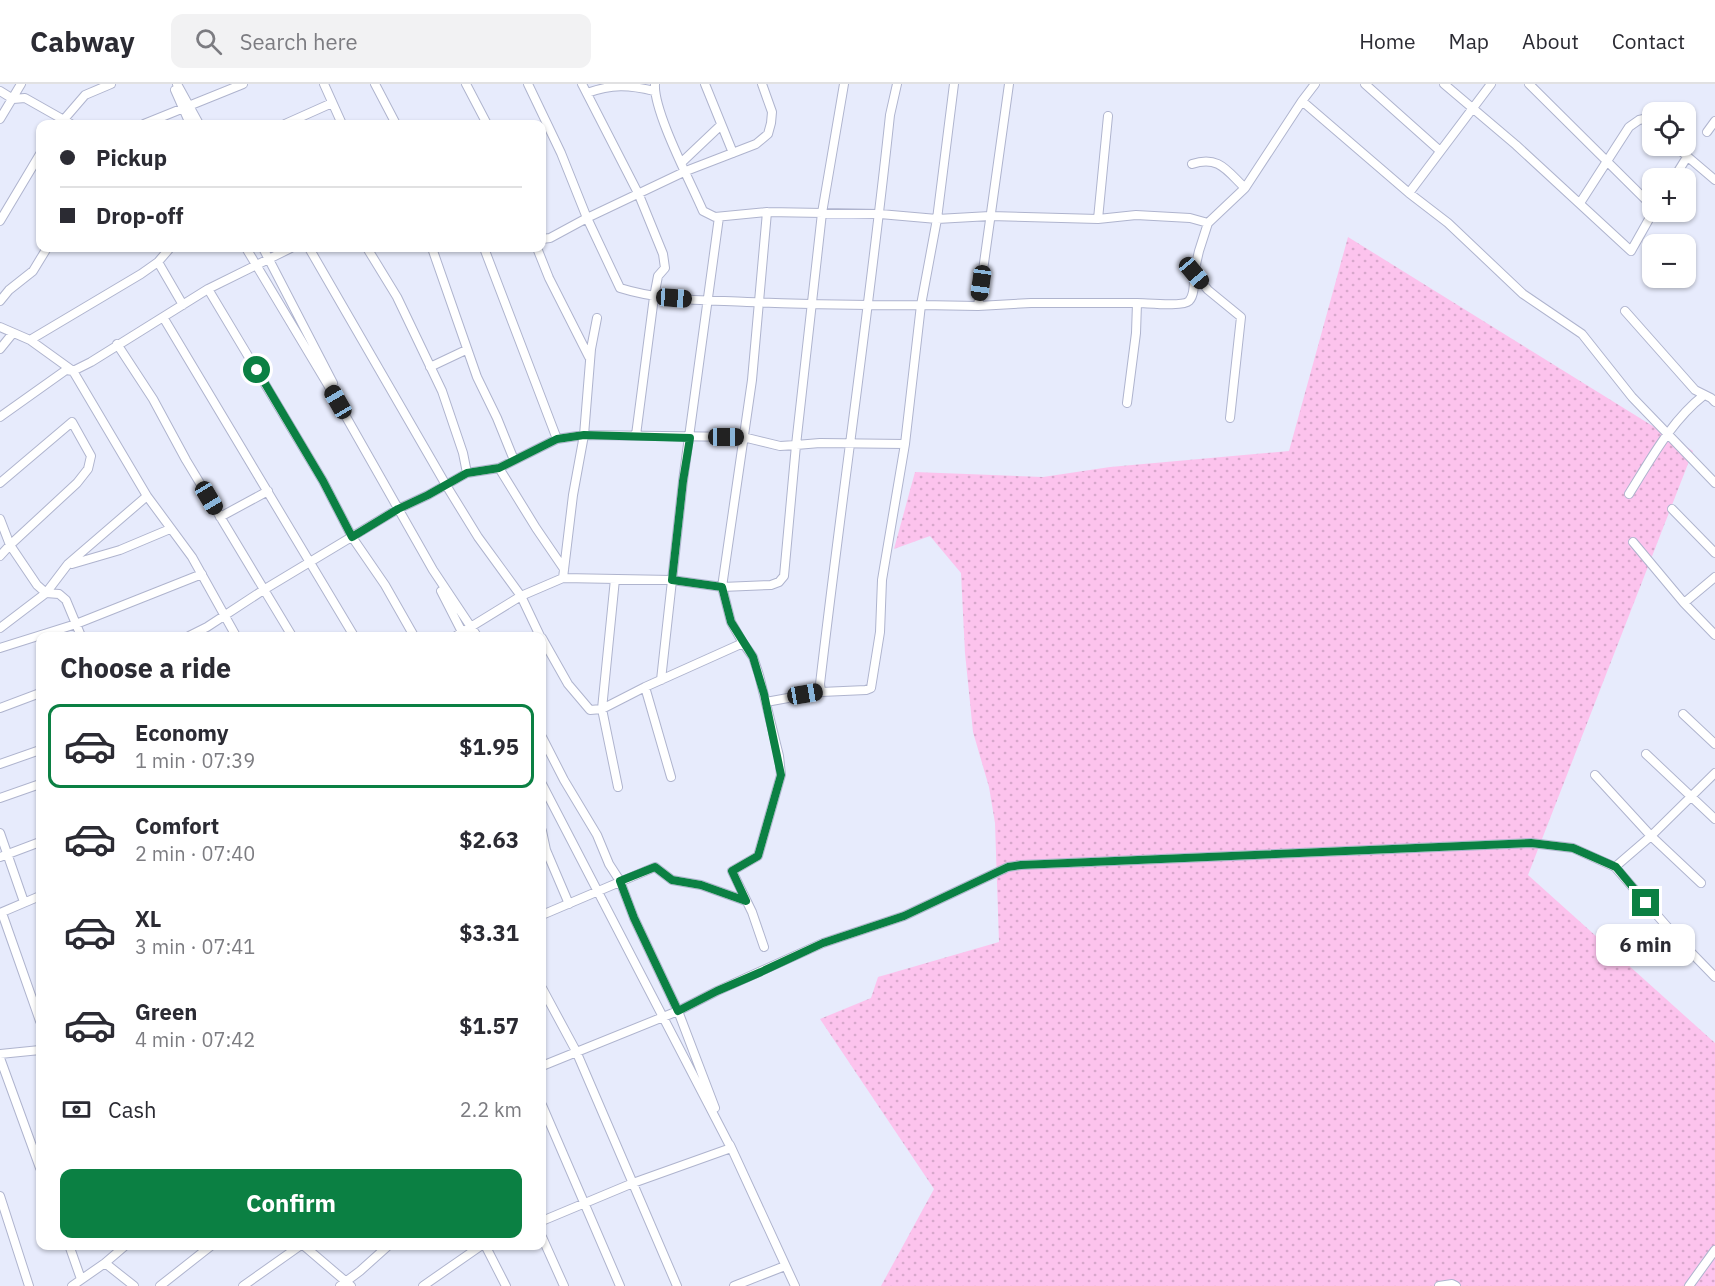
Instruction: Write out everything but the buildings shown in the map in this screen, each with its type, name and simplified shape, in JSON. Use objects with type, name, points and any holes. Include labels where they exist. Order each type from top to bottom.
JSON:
[{"type":"street","points":[[0,119],[21,84]]},
{"type":"street","points":[[64,120],[85,95],[111,84]]},
{"type":"street","points":[[175,84],[188,120]]},
{"type":"street","points":[[175,84],[197,120]]},
{"type":"street","points":[[156,120],[243,84]]},
{"type":"street","points":[[324,84],[340,120]]},
{"type":"street","points":[[375,84],[394,120]]},
{"type":"street","points":[[466,84],[485,120]]},
{"type":"street","points":[[528,84],[545,120]]},
{"type":"street","points":[[582,84],[639,195],[663,254],[665,268],[658,276],[654,297],[636,435]]},
{"type":"street","points":[[705,84],[733,153]]},
{"type":"street","points":[[546,238],[686,171],[756,144],[768,134],[772,112],[762,84]]},
{"type":"street","points":[[464,632],[521,596],[564,573],[615,579],[672,580],[722,587],[771,585],[779,582],[784,576],[795,445],[822,213],[844,84]]},
{"type":"street","points":[[820,692],[832,580],[852,444],[880,214],[890,115],[897,84]]},
{"type":"street","points":[[766,702],[820,692],[871,688],[880,632],[882,580],[905,444],[921,305],[937,219],[954,84]]},
{"type":"street","points":[[978,306],[1009,84]]},
{"type":"street","points":[[546,122],[620,288],[654,297],[708,301],[867,306],[978,306],[1031,303],[1181,305],[1188,302],[1192,295],[1194,273],[1208,223],[1245,188],[1315,84]]},
{"type":"street","points":[[1365,84],[1439,150]]},
{"type":"street","points":[[1444,84],[1516,145],[1631,251],[1647,222]]},
{"type":"street","points":[[1409,193],[1439,150],[1491,84]]},
{"type":"street","points":[[1529,84],[1642,196]]},
{"type":"street","points":[[587,93],[601,88],[631,85],[654,88],[663,121],[703,211],[708,215],[719,217],[767,212],[880,214],[937,219],[990,216],[1098,219],[1136,215],[1190,218],[1208,223]]},
{"type":"street","points":[[0,91],[13,99],[25,98],[59,120]]},
{"type":"street","points":[[1302,101],[1409,193],[1448,223],[1523,294],[1582,334],[1632,397],[1715,483]]},
{"type":"street","points":[[294,120],[332,103]]},
{"type":"street","points":[[1098,219],[1108,116]]},
{"type":"street","points":[[1580,203],[1629,127],[1642,119]]},
{"type":"street","points":[[1707,132],[1715,121]]},
{"type":"street","points":[[682,162],[721,125]]},
{"type":"street","points":[[1680,168],[1687,157],[1715,180]]},
{"type":"street","points":[[1192,165],[1207,160],[1221,165],[1245,188]]},
{"type":"street","points":[[0,221],[36,161]]},
{"type":"street","points":[[764,947],[752,912],[732,871],[758,856],[781,775],[766,702],[753,657],[731,622],[722,587],[752,380],[767,212]]},
{"type":"street","points":[[661,680],[683,481],[719,217]]},
{"type":"street","points":[[0,301],[9,290],[33,271],[45,252]]},
{"type":"street","points":[[30,340],[158,262],[167,252]]},
{"type":"street","points":[[248,252],[328,385],[433,570],[474,632]]},
{"type":"street","points":[[264,252],[463,632]]},
{"type":"street","points":[[0,417],[66,370],[73,371],[208,290],[282,252]]},
{"type":"street","points":[[311,252],[446,485],[478,537],[521,596],[539,632]]},
{"type":"street","points":[[370,252],[397,297],[430,367],[452,418],[467,473]]},
{"type":"street","points":[[433,252],[466,350],[514,460]]},
{"type":"street","points":[[486,252],[557,439]]},
{"type":"street","points":[[539,252],[549,278],[591,360]]},
{"type":"street","points":[[158,262],[183,305]]},
{"type":"street","points":[[1194,273],[1208,290],[1241,317],[1230,418]]},
{"type":"street","points":[[208,290],[323,481],[352,537],[385,585],[412,632]]},
{"type":"street","points":[[1127,403],[1136,333],[1137,303]]},
{"type":"street","points":[[1625,311],[1695,390],[1711,397]]},
{"type":"street","points":[[163,316],[352,632]]},
{"type":"street","points":[[564,573],[573,495],[584,435],[597,318]]},
{"type":"street","points":[[0,327],[30,340],[73,371],[147,496],[202,574],[234,632]]},
{"type":"street","points":[[0,349],[13,333]]},
{"type":"street","points":[[117,344],[153,399],[186,460],[290,632]]},
{"type":"street","points":[[430,367],[466,350]]},
{"type":"street","points":[[1629,494],[1667,433],[1686,410],[1711,397]]},
{"type":"street","points":[[0,483],[72,422],[91,456],[88,469],[77,483],[0,556]]},
{"type":"street","points":[[197,632],[398,509],[467,473],[499,468],[557,439],[584,435],[636,435],[690,438],[743,437],[780,446],[820,443],[905,444]]},
{"type":"street","points":[[499,468],[564,573]]},
{"type":"street","points":[[220,517],[268,491]]},
{"type":"street","points":[[0,628],[46,593],[68,564],[147,496]]},
{"type":"street","points":[[1672,508],[1715,553]]},
{"type":"street","points":[[0,519],[10,545],[37,585],[46,593],[59,594],[66,600],[79,632]]},
{"type":"street","points":[[68,564],[120,550],[170,529]]},
{"type":"street","points":[[1633,542],[1684,603],[1715,635]]},
{"type":"street","points":[[51,632],[202,574]]},
{"type":"street","points":[[1684,603],[1715,577]]},
{"type":"street","points":[[615,579],[602,709],[618,787]]},
{"type":"street","points":[[0,648],[36,637]]},
{"type":"street","points":[[546,645],[579,699],[590,710],[602,709],[743,643]]},
{"type":"street","points":[[645,687],[671,777]]},
{"type":"street","points":[[0,708],[36,694]]},
{"type":"street","points":[[1683,714],[1715,744]]},
{"type":"street","points":[[546,746],[620,881],[634,918],[678,1011],[731,1148]]},
{"type":"street","points":[[0,765],[36,752]]},
{"type":"street","points":[[1646,754],[1715,819]]},
{"type":"street","points":[[1616,867],[1715,773]]},
{"type":"street","points":[[1595,776],[1651,836],[1701,883]]},
{"type":"street","points":[[0,798],[36,785]]},
{"type":"street","points":[[546,792],[731,1148],[795,1286]]},
{"type":"street","points":[[0,833],[3,856],[24,902]]},
{"type":"street","points":[[546,1064],[678,1011],[823,943],[904,916],[1008,867],[1021,865],[1531,843],[1573,848],[1616,867],[1677,938],[1715,977]]},
{"type":"street","points":[[3,856],[36,844]]},
{"type":"street","points":[[546,850],[569,904]]},
{"type":"street","points":[[546,913],[655,867],[672,880],[701,885],[746,901]]},
{"type":"street","points":[[36,898],[1,913],[36,1011]]},
{"type":"street","points":[[546,995],[576,1051],[677,1286]]},
{"type":"street","points":[[36,1051],[0,1056],[36,1157]]},
{"type":"street","points":[[546,1114],[620,1286]]},
{"type":"street","points":[[546,1219],[633,1183],[731,1148]]},
{"type":"street","points":[[0,1196],[29,1286]]},
{"type":"street","points":[[546,1246],[564,1286]]},
{"type":"street","points":[[71,1250],[81,1279]]},
{"type":"street","points":[[72,1286],[120,1250]]},
{"type":"street","points":[[160,1286],[206,1250]]},
{"type":"street","points":[[243,1286],[295,1250]]},
{"type":"street","points":[[308,1250],[346,1285],[384,1250]]},
{"type":"street","points":[[423,1286],[477,1250]]},
{"type":"street","points":[[487,1250],[506,1286]]},
{"type":"street","points":[[1689,1286],[1715,1250]]},
{"type":"street","points":[[105,1263],[134,1286]]},
{"type":"street","points":[[734,1286],[785,1266]]},
{"type":"street","points":[[1439,1286],[1452,1284],[1456,1286]]},
{"type":"shaded area","points":[[1348,237],[1693,451],[1528,875],[1715,1043],[1715,1286],[881,1286],[934,1189],[820,1019],[871,998],[878,977],[999,942],[995,823],[989,787],[973,732],[965,653],[961,573],[930,536],[894,549],[915,472],[1043,477],[1110,467],[1289,451]]},
{"type":"route","points":[[257,370],[323,481],[352,537],[398,509],[467,473],[499,468],[557,439],[584,435],[690,438],[672,580],[722,587],[731,622],[753,657],[779,756],[781,775],[758,856],[732,871],[746,901],[701,885],[672,880],[655,867],[620,881],[634,918],[678,1011],[823,943],[904,916],[1008,867],[1021,865],[1531,843],[1573,848],[1616,867],[1646,903]]}]
